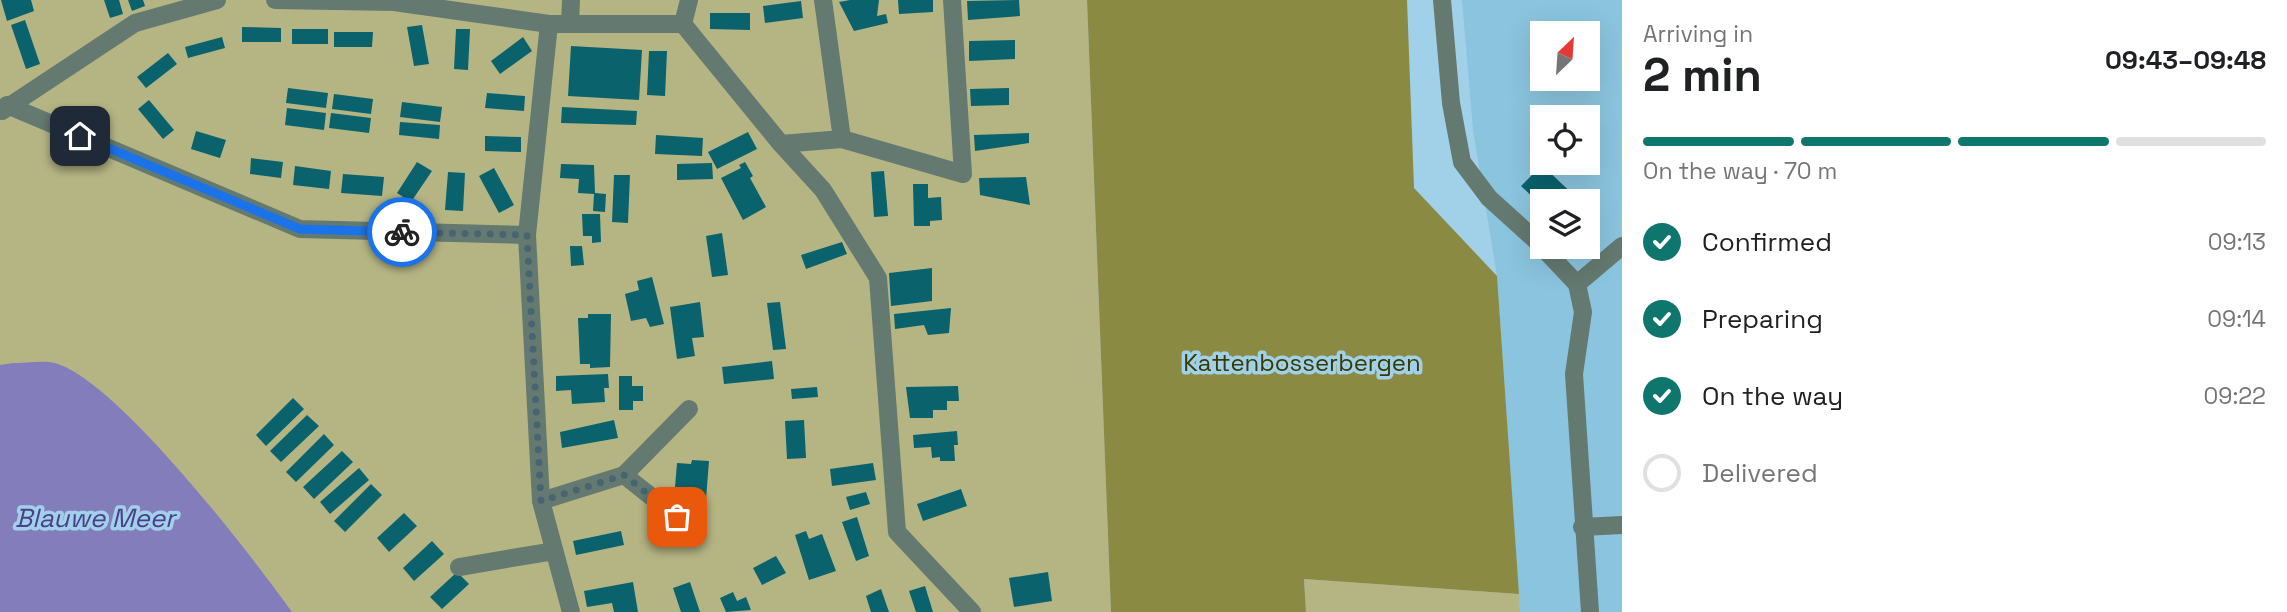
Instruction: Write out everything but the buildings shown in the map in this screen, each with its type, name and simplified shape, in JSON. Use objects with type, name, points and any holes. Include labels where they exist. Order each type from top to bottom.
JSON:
[{"type":"street","points":[[4,109],[135,23],[190,4],[217,0]]},
{"type":"street","points":[[275,0],[394,1],[549,24],[683,24]]},
{"type":"street","points":[[570,24],[571,0]]},
{"type":"street","points":[[683,24],[689,0]]},
{"type":"street","points":[[823,0],[842,139]]},
{"type":"street","points":[[781,144],[842,139],[963,174],[952,0]]},
{"type":"street","points":[[1442,0],[1451,103],[1462,162],[1489,198],[1530,236]]},
{"type":"street","points":[[549,24],[527,235],[541,501],[570,612]]},
{"type":"street","points":[[683,24],[781,144],[823,190],[878,278],[897,532],[972,612]]},
{"type":"street","points":[[4,109],[300,229],[527,235]]},
{"type":"street","points":[[1577,284],[1622,246]]},
{"type":"street","points":[[1553,259],[1577,284],[1583,312],[1574,374],[1582,527],[1590,612]]},
{"type":"street","points":[[541,501],[624,475],[688,409]]},
{"type":"street","points":[[624,475],[677,517]]},
{"type":"street","points":[[1582,527],[1622,524]]},
{"type":"street","points":[[460,567],[554,551]]},
{"type":"shaded area","points":[[1462,0],[1622,0],[1622,612],[1520,612],[1497,276],[1473,130]]},
{"type":"green space","name":"Blauwe Meer","points":[[0,0],[1087,0],[1111,612],[0,612]]},
{"type":"green space","name":"Kattenbosserbergen","points":[[1087,0],[1407,0],[1414,188],[1497,276],[1519,594],[1304,579],[1306,612],[1111,612]]},
{"type":"green space","points":[[1304,579],[1519,594],[1520,612],[1306,612]]},
{"type":"water","name":"Blauwe Meer","points":[[55,363],[82,377],[113,401],[216,513],[292,612],[0,612],[0,365]]},
{"type":"way so far","points":[[402,232],[527,235],[541,501],[624,475],[677,517]]},
{"type":"route","points":[[80,136],[300,229],[402,232]]}]
